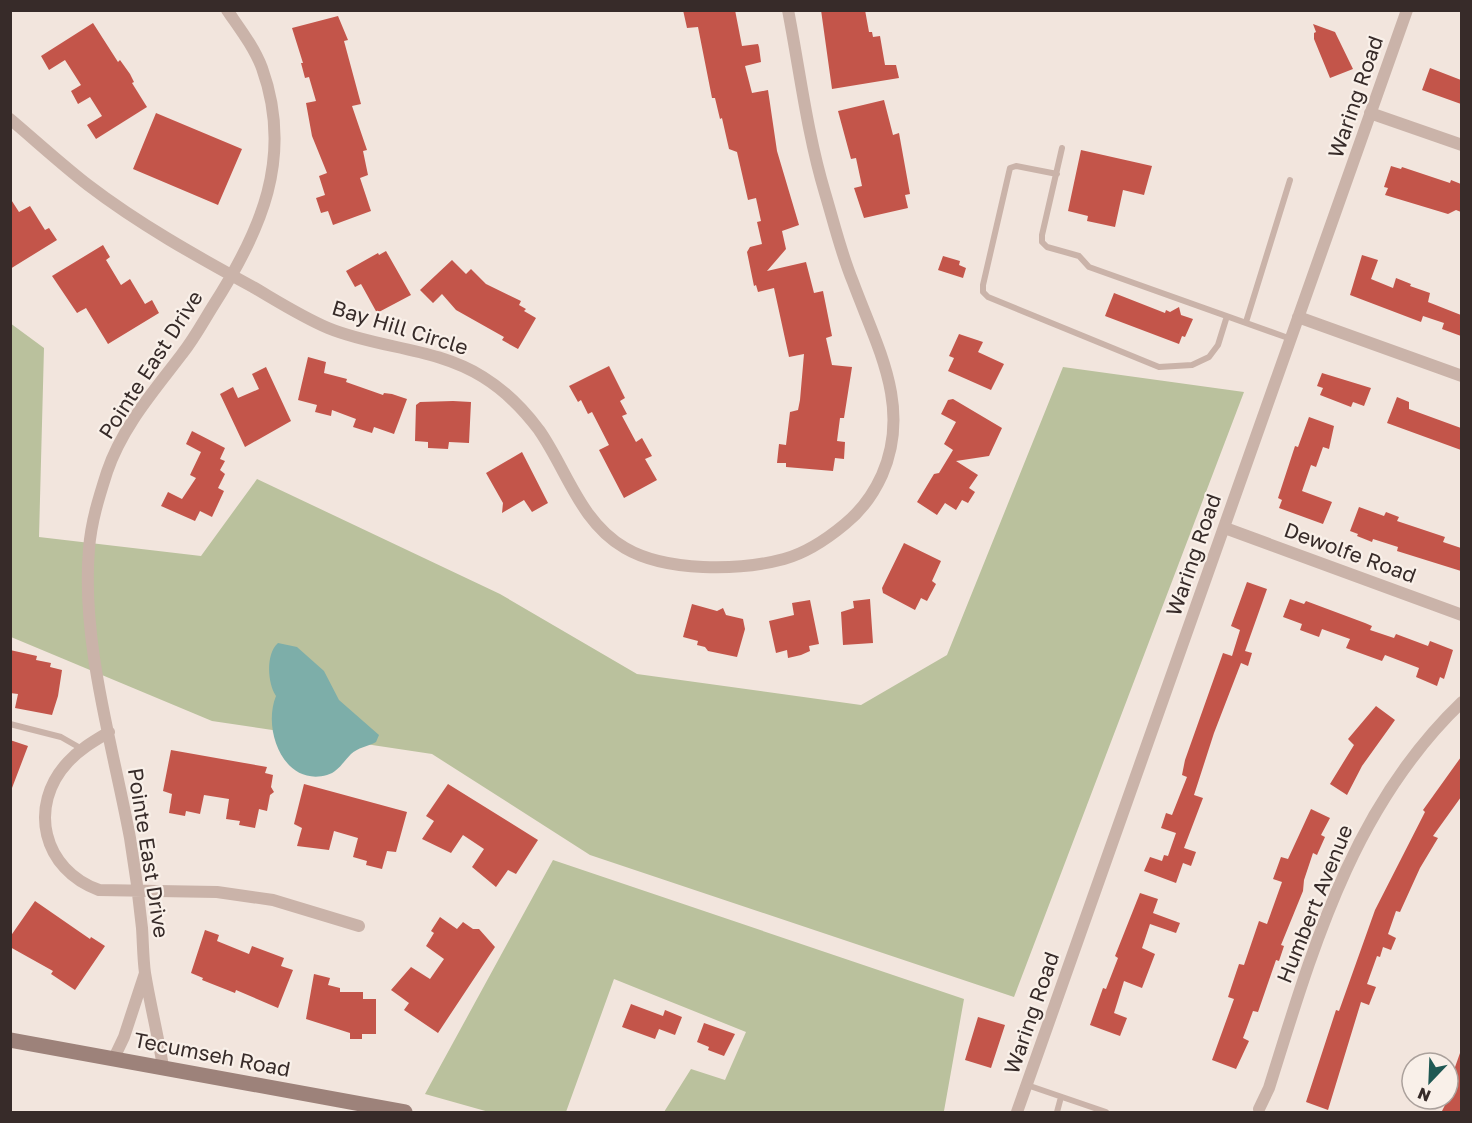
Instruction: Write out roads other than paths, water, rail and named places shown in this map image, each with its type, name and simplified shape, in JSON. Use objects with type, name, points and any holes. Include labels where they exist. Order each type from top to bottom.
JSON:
[{"type":"street","name":"Pointe East Drive","points":[[164,1067],[145,972],[130,841],[109,732],[88,592],[93,519],[108,469],[125,432],[158,383],[183,352],[232,276],[260,219],[270,188],[275,149],[273,111],[261,68],[248,40],[227,10]]},
{"type":"street","name":"Bay Hill Circle","points":[[10,119],[87,184],[150,229],[232,276],[324,326],[361,340],[430,353],[453,361],[485,378],[518,405],[539,431],[586,513],[612,540],[627,549],[662,563],[713,567],[771,563],[796,556],[834,533],[856,515],[875,490],[890,457],[895,435],[894,407],[887,374],[847,269],[816,164],[800,91],[788,10]]},
{"type":"street","name":"Waring Road","points":[[1017,1113],[1407,10]]},
{"type":"street","points":[[1371,113],[1461,145]]},
{"type":"street","points":[[1298,317],[1461,376]]},
{"type":"street","name":"Dewolfe Road","points":[[1225,528],[1461,615]]},
{"type":"street","name":"Humbert Avenue","points":[[1259,1109],[1269,1088],[1316,943],[1359,841],[1410,756],[1461,702]]},
{"type":"street","points":[[109,732],[82,748],[66,763],[52,785],[46,808],[49,841],[63,868],[87,885],[99,890],[216,892],[273,900],[359,926]]},
{"type":"street","name":"Pointe East Drive","points":[[114,1058],[124,1037],[145,972]]},
{"type":"street","name":"Tecumseh Road","points":[[10,1040],[405,1113]]},
{"type":"lane","points":[[1062,148],[1042,235],[1042,242],[1047,247],[1079,256],[1089,267],[1291,339]]},
{"type":"lane","points":[[1057,174],[1017,166],[1010,168],[983,285],[983,292],[988,297],[1159,368],[1192,365],[1209,357],[1218,345],[1227,316]]},
{"type":"lane","points":[[1246,322],[1290,180]]},
{"type":"lane","points":[[10,724],[61,737],[82,748]]},
{"type":"lane","points":[[1027,1085],[1106,1113]]},
{"type":"lane","points":[[1057,1113],[1061,1097]]},
{"type":"water","points":[[278,643],[297,647],[324,671],[339,700],[379,735],[376,742],[354,752],[331,774],[312,776],[299,772],[288,764],[280,753],[272,724],[272,710],[276,696],[271,684],[269,668],[271,654]]}]
